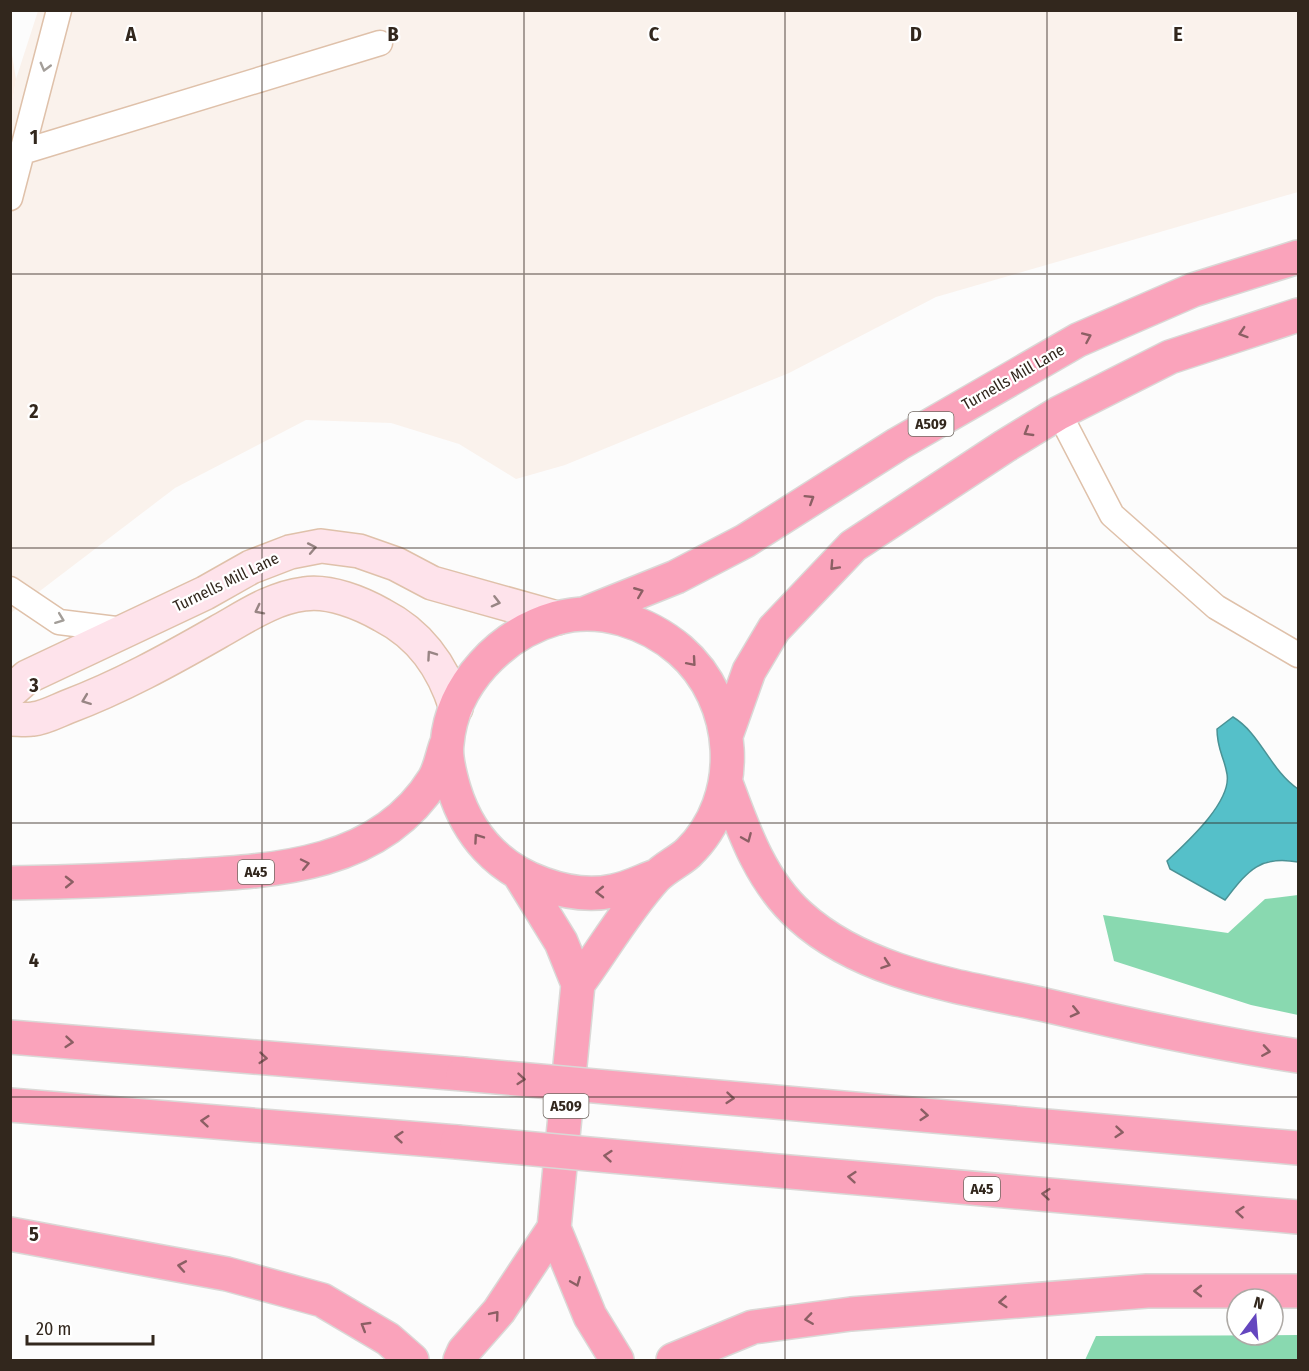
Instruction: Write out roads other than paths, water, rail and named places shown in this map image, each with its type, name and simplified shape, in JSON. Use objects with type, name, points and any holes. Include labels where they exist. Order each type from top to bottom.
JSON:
[{"type":"highway","name":"Turnells Mill Lane","points":[[571,616],[676,577],[745,540],[898,444],[1078,340],[1193,291],[1295,254]]},
{"type":"highway","points":[[727,733],[749,671],[774,629],[853,546],[1059,413],[1170,357],[1299,315]]},
{"type":"highway","points":[[571,616],[625,619],[662,635],[693,661],[715,695],[727,733],[729,759],[726,783],[712,820],[688,853],[656,876],[612,892],[565,892],[521,877],[487,851],[462,815],[450,773],[447,745],[456,708],[479,667],[514,636],[571,616]]},
{"type":"highway","name":"A45","points":[[10,883],[270,871],[326,859],[370,838],[406,814],[434,778],[447,745]]},
{"type":"highway","points":[[726,783],[749,843],[771,885],[801,916],[834,942],[877,961],[931,980],[1193,1039],[1299,1056]]},
{"type":"highway","points":[[578,984],[656,876]]},
{"type":"highway","name":"A509","points":[[521,877],[561,942],[578,984],[554,1228],[590,1316],[617,1360]]},
{"type":"highway","points":[[10,1037],[463,1074],[1299,1148]]},
{"type":"highway","name":"A45","points":[[10,1105],[457,1142],[1299,1217]]},
{"type":"highway","name":"A509","points":[[460,1360],[464,1351],[499,1311],[554,1228]]},
{"type":"highway","points":[[10,1234],[227,1274],[322,1300],[388,1339],[412,1360]]},
{"type":"highway","points":[[673,1360],[753,1327],[851,1314],[1147,1291],[1299,1291]]},
{"type":"main road","name":"Turnells Mill Lane","points":[[10,692],[27,677],[205,593],[251,567],[290,552],[321,546],[359,551],[396,564],[432,584],[571,616]]},
{"type":"main road","points":[[10,719],[34,719],[95,696],[173,658],[264,607],[281,599],[307,593],[336,597],[367,607],[398,623],[427,649],[447,680],[456,708]]},
{"type":"lane","points":[[10,198],[59,10]]},
{"type":"lane","points":[[22,152],[380,43]]},
{"type":"lane","points":[[1059,413],[1112,515],[1216,607],[1299,655]]},
{"type":"lane","points":[[10,589],[59,622],[124,630]]},
{"type":"water","points":[[1233,717],[1243,724],[1280,772],[1298,789],[1298,862],[1273,861],[1256,867],[1225,900],[1170,869],[1167,861],[1206,821],[1222,797],[1227,785],[1227,774],[1218,742],[1217,729]]}]
